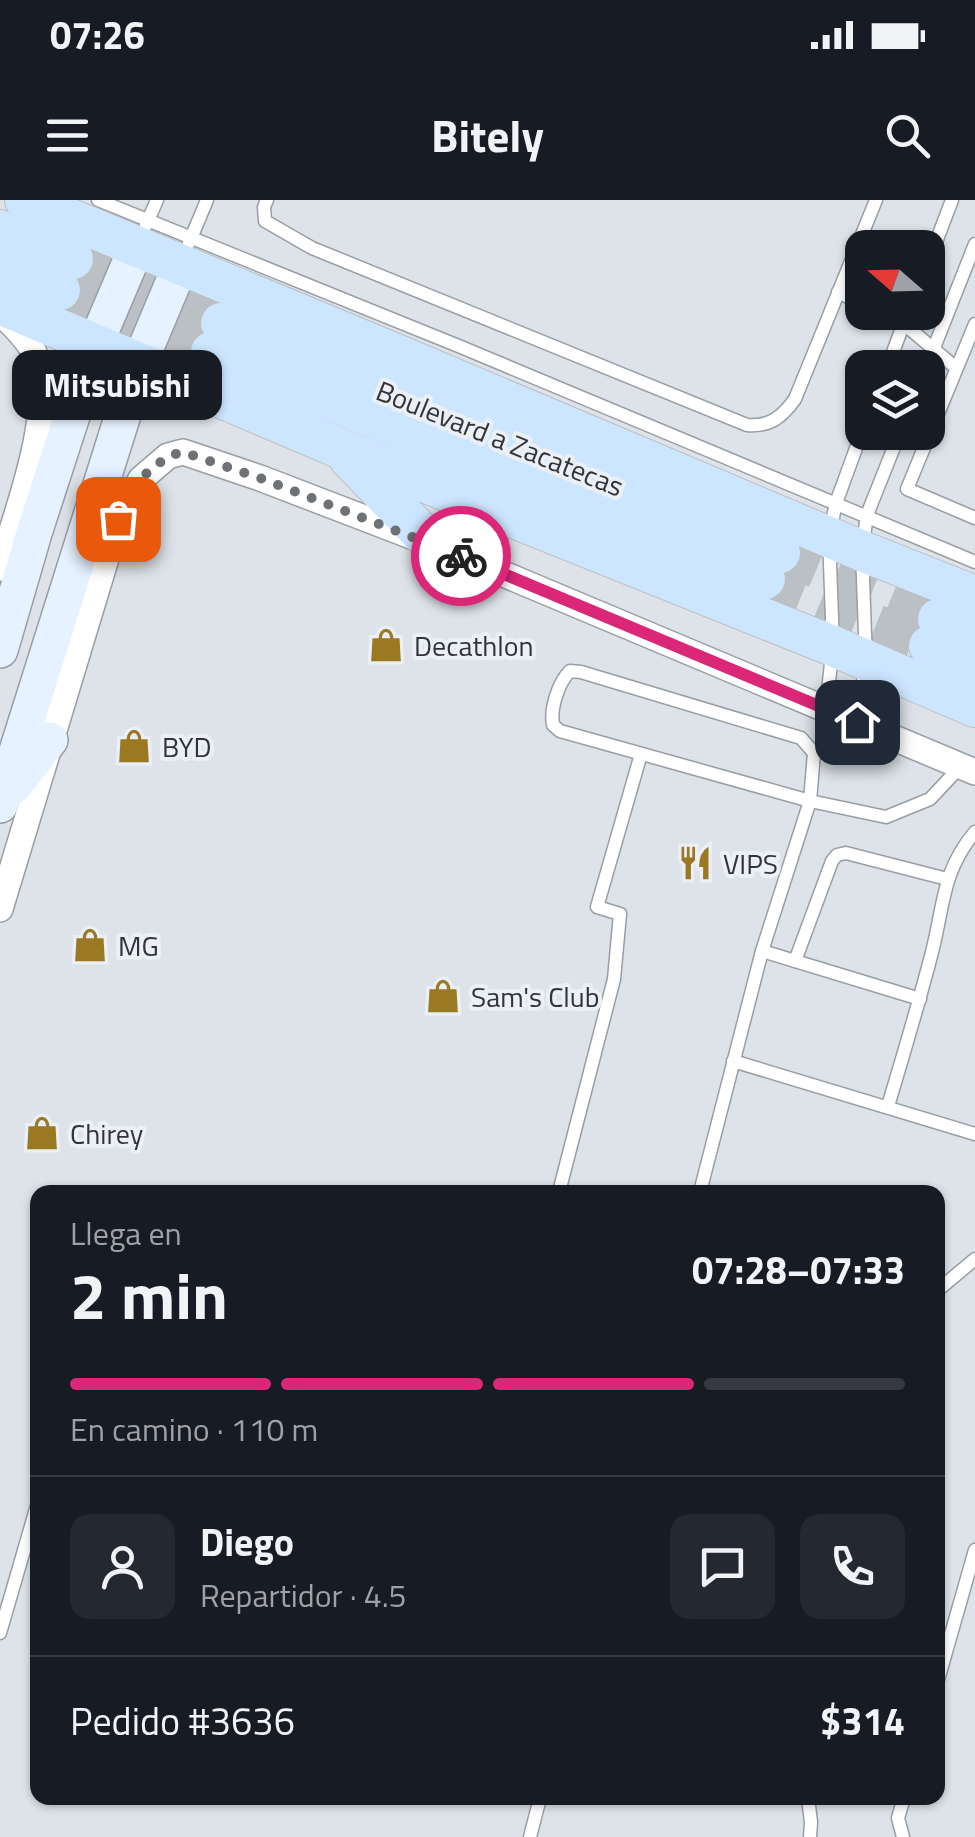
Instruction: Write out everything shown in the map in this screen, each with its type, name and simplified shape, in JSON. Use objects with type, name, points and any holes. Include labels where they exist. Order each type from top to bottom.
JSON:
[{"type":"main road","points":[[25,200],[142,233],[408,342],[848,526],[975,596]]},
{"type":"main road","points":[[0,230],[67,274],[0,266]]},
{"type":"main road","points":[[0,650],[95,345],[142,233]]},
{"type":"main road","points":[[0,804],[139,364],[186,250]]},
{"type":"main road","points":[[0,308],[975,707]]},
{"type":"main road","name":"Boulevard a Zacatecas","points":[[216,337],[772,566]]},
{"type":"main road","points":[[339,448],[432,544]]},
{"type":"main road","points":[[0,568],[34,533]]},
{"type":"main road","points":[[947,633],[975,665]]},
{"type":"main road","points":[[0,804],[50,740]]},
{"type":"street","points":[[0,308],[33,350],[42,405],[36,446],[0,568]]},
{"type":"street","points":[[0,909],[118,519],[141,478],[168,456],[183,452],[432,544],[968,769]]},
{"type":"lane","points":[[98,200],[142,233],[157,200]]},
{"type":"lane","points":[[186,250],[206,200]]},
{"type":"lane","points":[[266,200],[266,221],[312,248],[747,424],[761,426],[784,414],[796,399],[876,200]]},
{"type":"lane","points":[[941,230],[952,200]]},
{"type":"lane","points":[[933,348],[975,244]]},
{"type":"lane","points":[[838,292],[845,296]]},
{"type":"lane","points":[[975,324],[907,489],[975,518]]},
{"type":"lane","points":[[917,330],[956,367]]},
{"type":"lane","points":[[857,722],[850,654],[848,526],[859,450]]},
{"type":"lane","points":[[826,708],[850,654],[848,526],[890,450]]},
{"type":"lane","points":[[848,526],[975,562]]},
{"type":"lane","points":[[702,1185],[762,951],[810,802],[814,753],[800,738],[581,672],[570,671],[562,679],[551,718],[560,731],[810,802],[886,818],[930,799],[968,769]]},
{"type":"lane","points":[[561,1185],[614,979],[620,914],[597,907],[641,754]]},
{"type":"lane","points":[[888,1106],[936,940],[947,879],[957,856],[975,832]]},
{"type":"lane","points":[[795,961],[837,855],[846,853],[947,879]]},
{"type":"lane","points":[[762,951],[920,999]]},
{"type":"lane","points":[[734,1061],[975,1134]]},
{"type":"lane","points":[[945,1284],[975,1259]]},
{"type":"lane","points":[[0,1633],[30,1530]]},
{"type":"lane","points":[[945,1655],[975,1550]]},
{"type":"lane","points":[[530,1837],[538,1805]]},
{"type":"lane","points":[[809,1805],[810,1837]]},
{"type":"lane","points":[[902,1805],[898,1818],[902,1837]]},
{"type":"tunnel","points":[[73,259],[221,323]]},
{"type":"tunnel","points":[[60,290],[211,352]]},
{"type":"tunnel","points":[[780,553],[938,619]]},
{"type":"tunnel","points":[[765,579],[929,646]]},
{"type":"way so far","points":[[118,519],[141,478],[168,456],[183,452],[221,463],[461,556]]},
{"type":"place","name":"Mitsubishi","points":[[118,519]]},
{"type":"place","name":"Decathlon","points":[[386,645]]},
{"type":"place","name":"BYD","points":[[134,746]]},
{"type":"place","name":"VIPS","points":[[695,863]]},
{"type":"place","name":"MG","points":[[90,945]]},
{"type":"place","name":"Sam's Club","points":[[443,996]]},
{"type":"place","name":"Chirey","points":[[42,1133]]},
{"type":"route","points":[[461,556],[857,722]]}]
